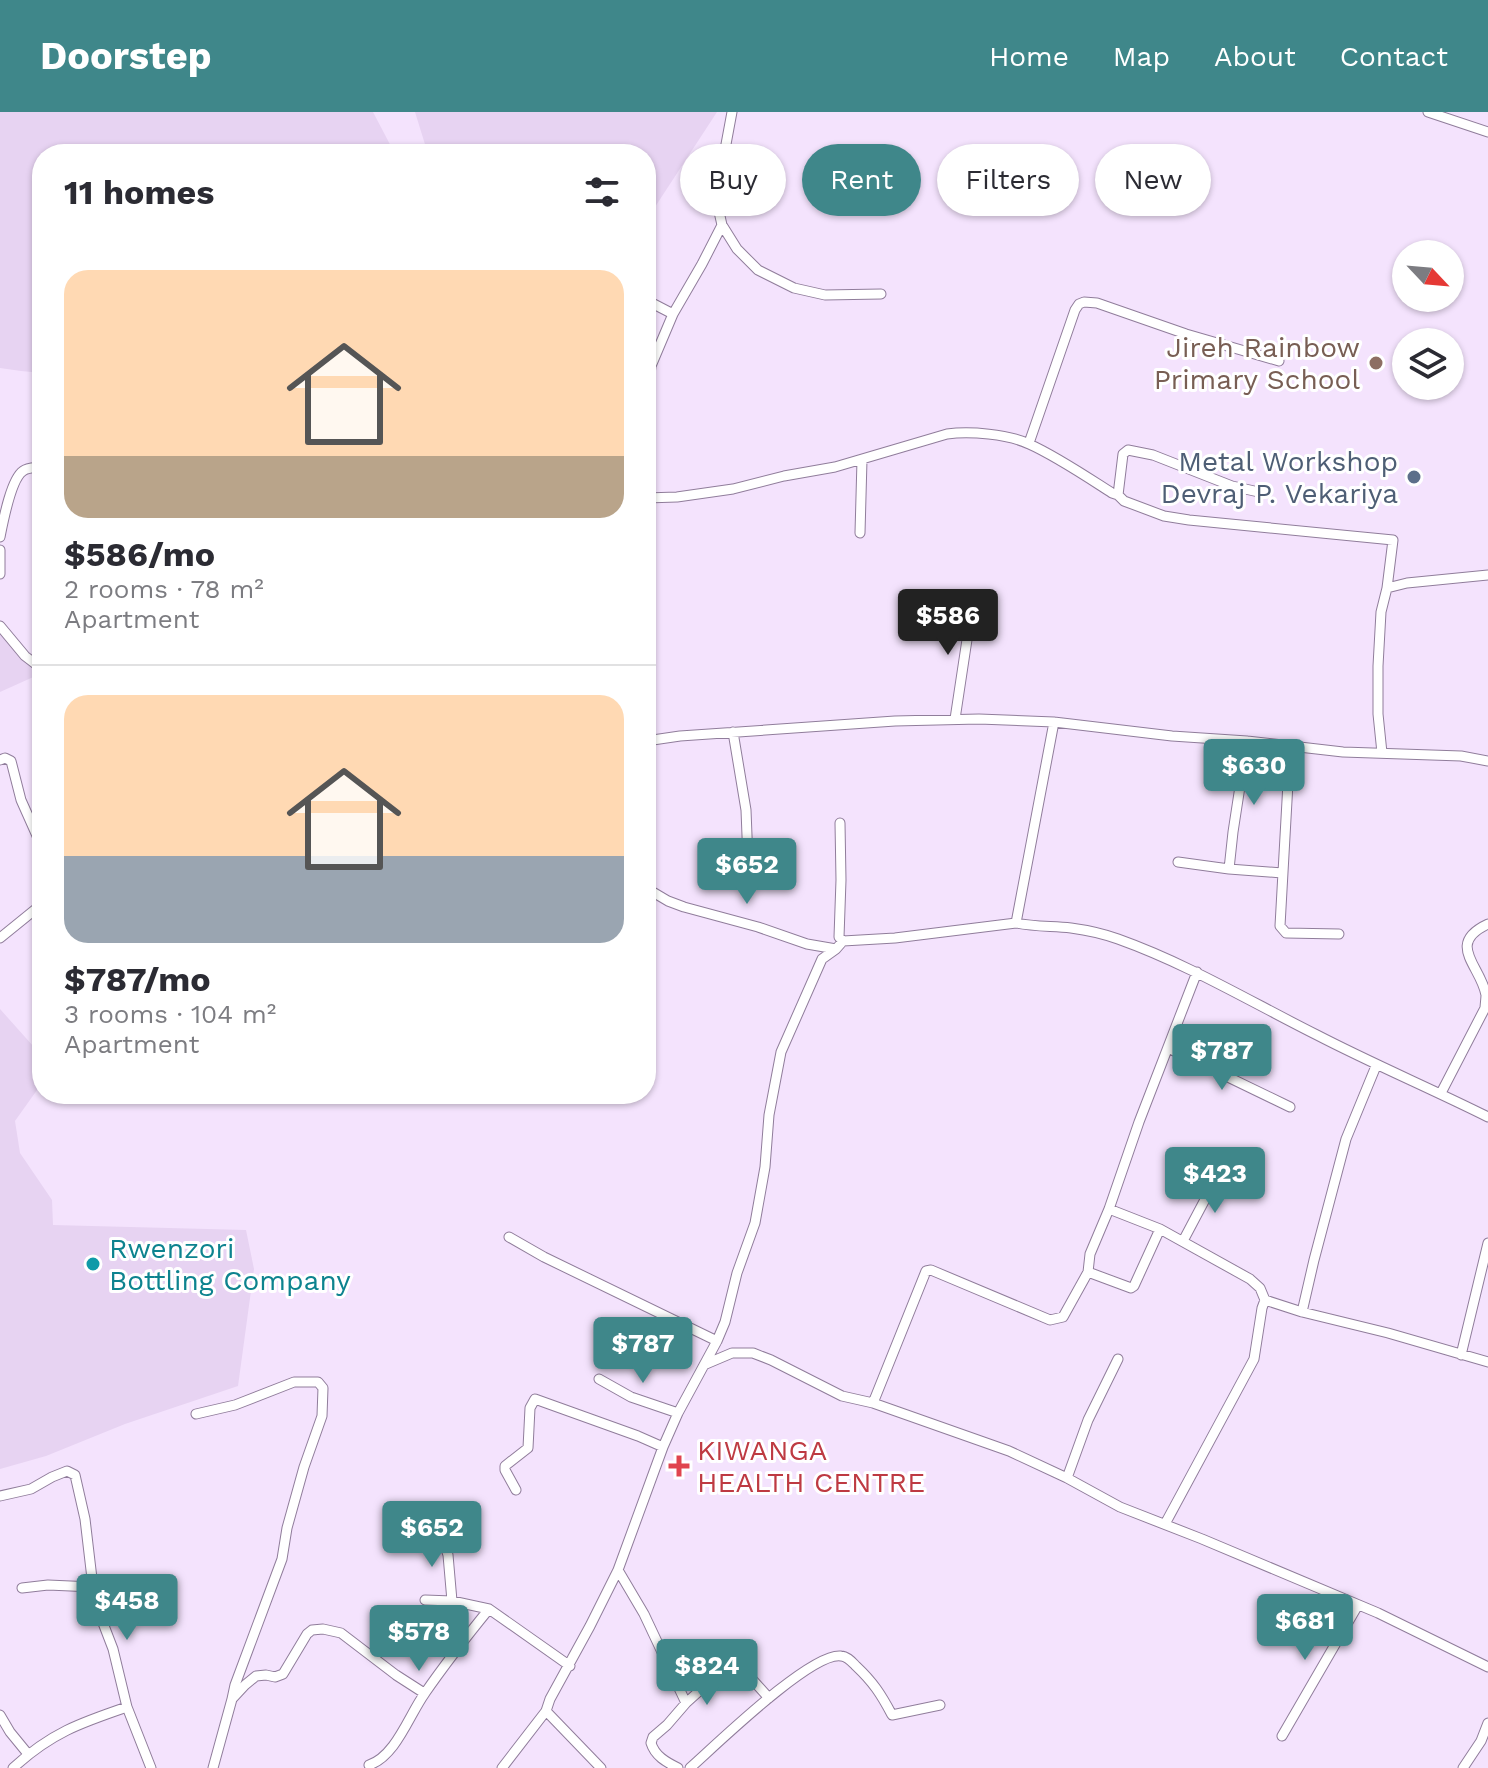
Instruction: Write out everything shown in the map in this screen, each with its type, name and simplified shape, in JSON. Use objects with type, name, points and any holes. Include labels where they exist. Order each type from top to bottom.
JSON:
[{"type":"street","points":[[732,112],[717,203],[722,225],[737,249],[758,270],[794,288],[825,295],[881,294]]},
{"type":"street","points":[[1428,112],[1488,132]]},
{"type":"street","points":[[656,354],[673,314],[722,225]]},
{"type":"street","points":[[1029,443],[1075,310],[1084,302],[1111,307],[1186,334],[1279,361]]},
{"type":"street","points":[[656,305],[673,314]]},
{"type":"street","points":[[656,498],[733,489],[835,467],[957,433],[1029,443],[1124,501],[1164,516],[1393,540],[1381,612],[1378,666],[1382,753]]},
{"type":"street","points":[[1118,495],[1123,454],[1128,450],[1153,455],[1232,486],[1263,493]]},
{"type":"street","points":[[860,533],[862,460]]},
{"type":"street","points":[[0,537],[18,476],[32,468]]},
{"type":"street","points":[[0,550],[0,574]]},
{"type":"street","points":[[1387,588],[1407,583],[1488,575]]},
{"type":"street","points":[[955,719],[973,600]]},
{"type":"street","points":[[0,626],[32,661]]},
{"type":"street","points":[[656,740],[733,732],[955,719],[1054,722],[1343,752],[1461,756],[1488,761]]},
{"type":"street","points":[[1016,923],[1054,722]]},
{"type":"street","points":[[733,732],[746,810],[748,861]]},
{"type":"street","points":[[1229,869],[1247,741]]},
{"type":"street","points":[[1290,747],[1280,926],[1291,933],[1339,934]]},
{"type":"street","points":[[0,760],[5,758],[11,761],[21,800],[32,825]]},
{"type":"street","points":[[840,823],[840,945]]},
{"type":"street","points":[[1178,862],[1282,873]]},
{"type":"street","points":[[656,894],[684,907],[807,944],[840,945],[1016,923],[1033,927],[1073,928],[1116,939],[1197,972],[1376,1066],[1488,1117]]},
{"type":"street","points":[[0,938],[32,912]]},
{"type":"street","points":[[1441,1093],[1485,1008],[1486,997],[1467,950],[1468,939],[1474,930],[1488,924]]},
{"type":"street","points":[[502,1768],[546,1711],[618,1570],[663,1447],[725,1322],[737,1273],[755,1223],[781,1052],[822,959],[840,945]]},
{"type":"street","points":[[873,1403],[926,1271],[940,1273],[1050,1320],[1063,1317],[1088,1272],[1090,1254],[1197,972]]},
{"type":"street","points":[[1168,1048],[1290,1107]]},
{"type":"street","points":[[1302,1312],[1346,1139],[1376,1066]]},
{"type":"street","points":[[1183,1241],[1219,1173]]},
{"type":"street","points":[[1109,1209],[1160,1229],[1250,1279],[1260,1288],[1265,1300],[1254,1359],[1165,1524]]},
{"type":"street","points":[[1088,1272],[1131,1288],[1160,1229]]},
{"type":"street","points":[[509,1237],[717,1341]]},
{"type":"street","points":[[1461,1355],[1488,1243]]},
{"type":"street","points":[[1265,1300],[1488,1362]]},
{"type":"street","points":[[706,1364],[732,1353],[753,1353],[842,1396],[873,1403],[1009,1451],[1120,1507],[1358,1605],[1488,1667]]},
{"type":"street","points":[[1067,1478],[1088,1420],[1118,1359]]},
{"type":"street","points":[[599,1379],[631,1397],[678,1413]]},
{"type":"street","points":[[196,1414],[235,1405],[294,1382],[318,1382],[323,1388],[322,1416],[304,1467],[282,1559],[235,1685],[213,1768]]},
{"type":"street","points":[[516,1490],[505,1466],[528,1448],[530,1408],[535,1399],[663,1447]]},
{"type":"street","points":[[0,1496],[31,1489],[67,1471],[75,1475],[85,1519],[98,1610],[120,1675],[127,1707],[151,1768]]},
{"type":"street","points":[[440,1531],[448,1555],[452,1601]]},
{"type":"street","points":[[618,1570],[644,1614],[686,1703]]},
{"type":"street","points":[[22,1588],[48,1585],[93,1587]]},
{"type":"street","points":[[425,1600],[452,1601],[489,1609],[570,1666]]},
{"type":"street","points":[[1282,1736],[1358,1605]]},
{"type":"street","points":[[369,1765],[390,1750],[424,1693],[489,1609]]},
{"type":"street","points":[[232,1699],[256,1676],[275,1677],[283,1674],[307,1634],[323,1629],[341,1633],[424,1693]]},
{"type":"street","points":[[690,1768],[769,1698],[820,1662],[839,1655],[845,1656],[873,1681],[892,1715],[940,1705]]},
{"type":"street","points":[[678,1768],[655,1753],[651,1743],[653,1737],[728,1665],[740,1666],[769,1698]]},
{"type":"street","points":[[13,1768],[52,1736],[127,1707]]},
{"type":"street","points":[[546,1711],[601,1768]]},
{"type":"street","points":[[0,1715],[28,1754]]},
{"type":"street","points":[[1463,1768],[1481,1741],[1488,1723]]},
{"type":"shaded area","points":[[0,112],[373,112],[390,144],[32,144],[32,372],[0,368]]},
{"type":"shaded area","points":[[415,112],[717,112],[696,144],[680,144],[680,169],[656,205],[656,144],[425,144]]},
{"type":"shaded area","points":[[0,627],[32,665],[32,678],[0,692]]},
{"type":"shaded area","points":[[0,1009],[32,1045],[32,1097],[15,1121],[20,1153],[52,1200],[53,1225],[246,1230],[254,1269],[238,1386],[125,1424],[46,1456],[0,1469]]},
{"type":"place","name":"Jireh Rainbow Primary School","points":[[1376,363]]},
{"type":"place","name":"Metal Workshop Devraj P. Vekariya","points":[[1414,477]]},
{"type":"place","name":"Rwenzori Bottling Company","points":[[93,1264]]},
{"type":"place","name":"KIWANGA HEALTH CENTRE","points":[[679,1466]]}]
